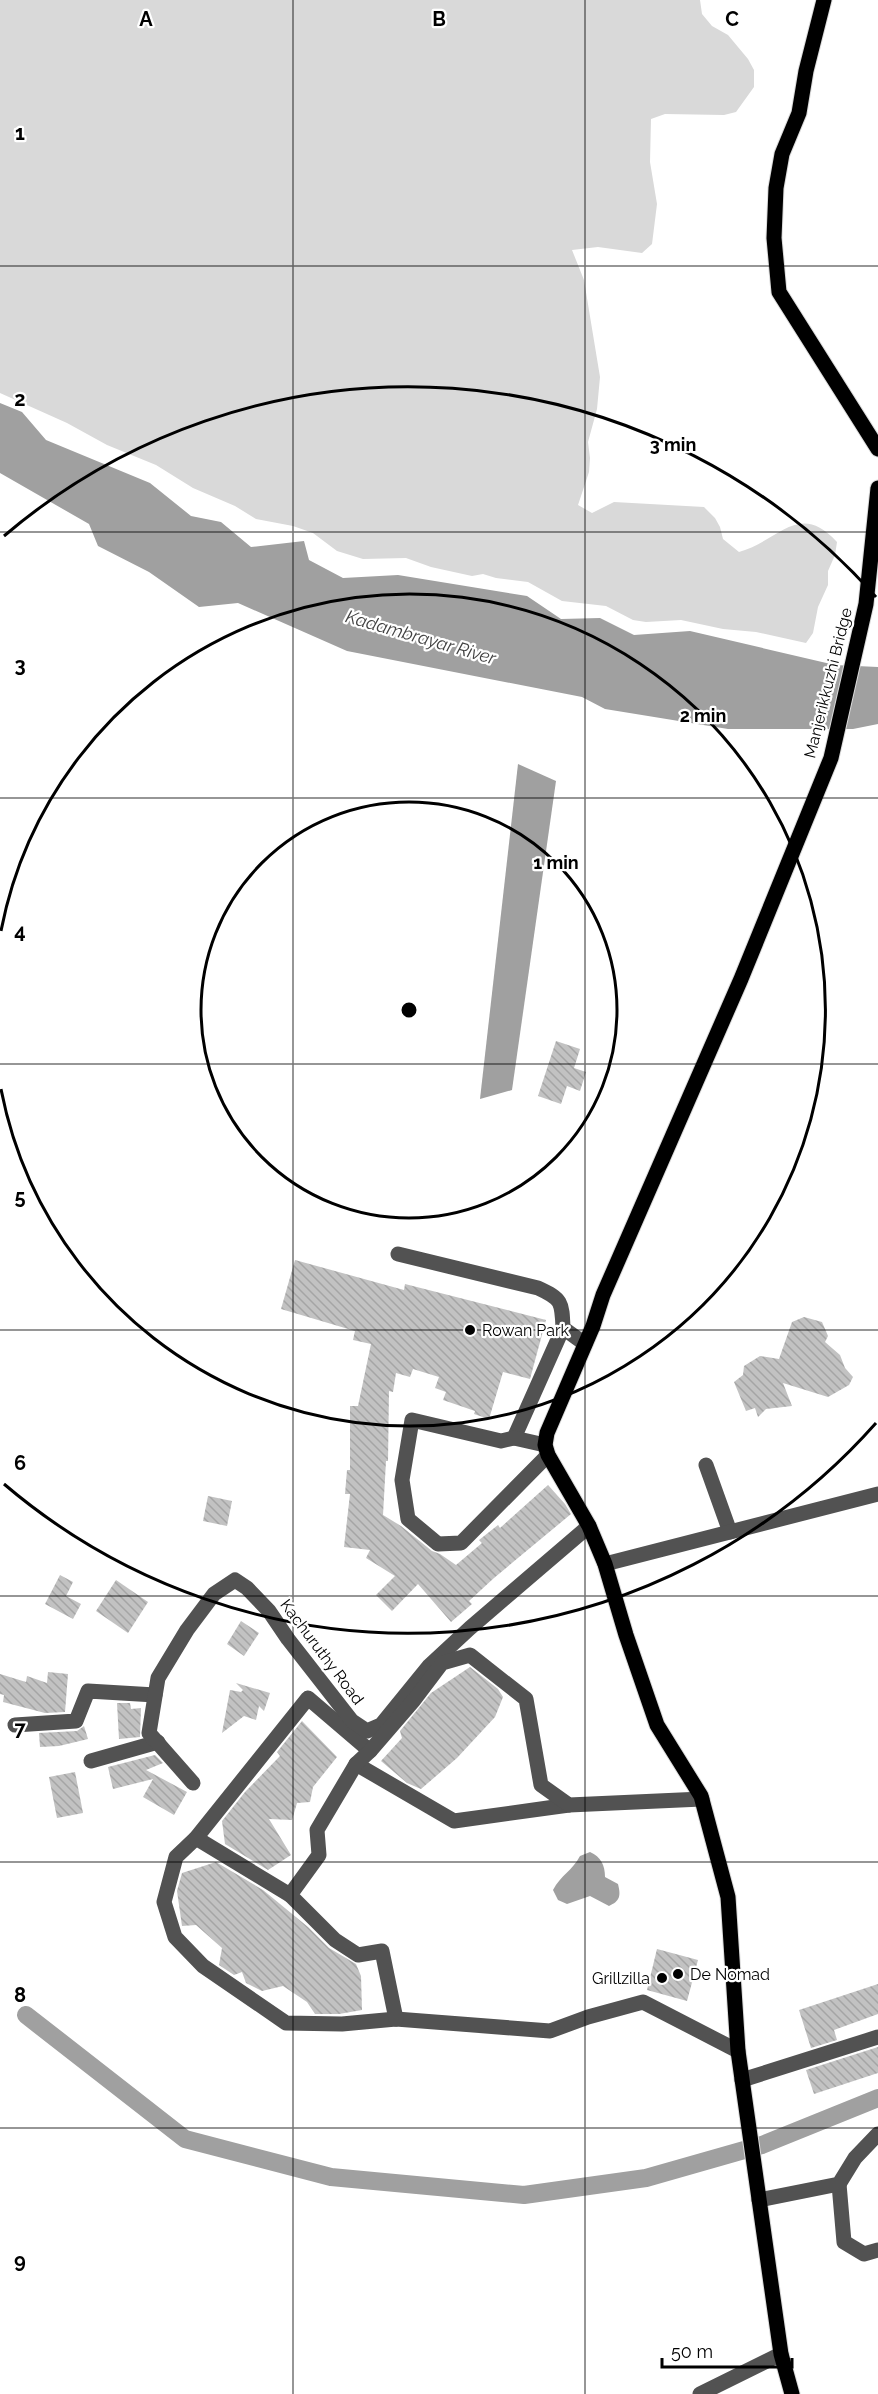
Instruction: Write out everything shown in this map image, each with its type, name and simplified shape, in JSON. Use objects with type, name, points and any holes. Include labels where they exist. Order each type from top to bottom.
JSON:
[{"type":"main road","points":[[824,0],[806,71],[799,113],[782,154],[776,188],[774,238],[780,292],[878,449]]},
{"type":"main road","name":"Manjerikkuzhi Bridge","points":[[547,1450],[547,1433],[603,1295],[741,979],[831,758],[866,604],[878,488]]},
{"type":"main road","points":[[547,1450],[590,1526],[605,1564],[626,1635],[657,1725],[702,1799],[728,1897],[738,2051],[781,2354],[792,2394]]},
{"type":"street","points":[[398,1254],[538,1287],[556,1297],[562,1306],[563,1328],[514,1438]]},
{"type":"street","points":[[563,1328],[585,1344]]},
{"type":"street","points":[[412,1420],[501,1441],[514,1438],[547,1450],[461,1543],[438,1544],[408,1519],[402,1480],[412,1420]]},
{"type":"street","points":[[706,1465],[730,1532]]},
{"type":"street","points":[[605,1564],[878,1494]]},
{"type":"street","name":"Kachuruthy Road","points":[[193,1783],[149,1733],[158,1678],[187,1630],[214,1594],[235,1580],[247,1588],[269,1611],[352,1721],[367,1731],[381,1725],[429,1666],[454,1643],[590,1526]]},
{"type":"street","points":[[290,1895],[319,1855],[317,1830],[356,1764],[414,1700],[442,1663],[470,1655],[526,1699],[541,1785],[569,1805]]},
{"type":"street","points":[[15,1725],[76,1721],[88,1691],[155,1695]]},
{"type":"street","points":[[370,1751],[308,1698],[196,1838],[176,1857],[164,1902],[175,1937],[203,1966],[286,2023],[342,2024],[396,2019],[550,2031],[588,2017],[643,2002],[738,2051]]},
{"type":"street","points":[[91,1761],[158,1742]]},
{"type":"street","points":[[356,1764],[454,1821],[569,1805],[702,1799]]},
{"type":"street","points":[[196,1838],[290,1895],[335,1940],[358,1955],[382,1951],[396,2019]]},
{"type":"street","points":[[742,2080],[878,2037]]},
{"type":"street","points":[[878,2134],[855,2158],[839,2184],[844,2242],[864,2254],[878,2250]]},
{"type":"street","points":[[759,2200],[839,2184]]},
{"type":"street","points":[[700,2394],[781,2354]]},
{"type":"shaded area","points":[[0,0],[700,0],[702,14],[712,26],[728,35],[748,59],[754,70],[754,87],[736,112],[724,115],[665,114],[651,119],[650,162],[657,204],[652,244],[642,253],[598,247],[572,250],[584,280],[600,377],[597,409],[588,442],[589,472],[578,505],[592,513],[614,502],[704,507],[715,518],[723,539],[739,552],[789,527],[800,524],[811,524],[824,530],[837,542],[835,555],[828,571],[828,585],[818,607],[813,633],[806,643],[681,620],[646,622],[633,620],[606,606],[562,601],[528,582],[483,574],[472,576],[431,567],[406,558],[363,559],[337,551],[313,533],[293,526],[256,519],[235,506],[193,488],[156,465],[107,445],[67,423],[0,393]]},
{"type":"water","name":"Kadambrayar River","points":[[0,403],[22,412],[46,440],[150,483],[191,516],[221,522],[251,547],[304,541],[309,560],[343,578],[398,575],[527,596],[561,619],[600,618],[634,635],[690,631],[835,665],[878,667],[878,724],[853,729],[728,729],[605,709],[582,697],[347,651],[238,603],[199,607],[149,572],[98,546],[89,524],[0,473]]},
{"type":"water","points":[[518,764],[556,781],[512,1090],[480,1099]]},
{"type":"water","points":[[590,1852],[602,1862],[605,1877],[618,1884],[617,1900],[609,1906],[590,1896],[567,1904],[558,1900],[553,1890],[556,1885],[580,1856]]},
{"type":"building","points":[[556,1041],[580,1049],[574,1068],[586,1072],[580,1091],[567,1086],[561,1104],[538,1096]]},
{"type":"building","points":[[295,1260],[404,1290],[405,1284],[546,1320],[530,1379],[503,1372],[489,1419],[474,1414],[475,1411],[443,1400],[446,1392],[435,1388],[439,1377],[413,1369],[410,1377],[396,1373],[393,1392],[389,1391],[388,1461],[386,1461],[383,1515],[432,1551],[456,1565],[482,1543],[479,1540],[498,1525],[500,1528],[548,1485],[571,1514],[494,1578],[469,1601],[472,1604],[451,1622],[418,1584],[392,1611],[376,1595],[395,1576],[366,1558],[370,1550],[344,1547],[350,1494],[345,1494],[347,1470],[350,1470],[350,1406],[358,1406],[371,1344],[353,1340],[355,1331],[281,1309]]},
{"type":"building","points":[[804,1317],[822,1322],[828,1336],[825,1342],[840,1355],[845,1368],[853,1377],[849,1385],[828,1397],[783,1383],[792,1406],[766,1409],[758,1417],[755,1408],[746,1411],[734,1382],[743,1375],[744,1366],[760,1356],[779,1359],[792,1322]]},
{"type":"building","points":[[208,1496],[232,1501],[227,1526],[203,1521]]},
{"type":"building","points":[[60,1575],[73,1582],[66,1596],[81,1604],[73,1619],[45,1604]]},
{"type":"building","points":[[116,1580],[148,1602],[128,1633],[96,1611]]},
{"type":"building","points":[[241,1621],[259,1633],[244,1656],[227,1644]]},
{"type":"building","points":[[470,1667],[498,1689],[503,1697],[495,1717],[457,1758],[421,1789],[407,1783],[381,1761],[402,1738],[400,1731],[431,1693]]},
{"type":"building","points":[[48,1672],[68,1674],[65,1712],[45,1713],[3,1702],[4,1695],[0,1694],[0,1674],[26,1682],[27,1676],[47,1683]]},
{"type":"building","points":[[236,1683],[270,1693],[264,1711],[259,1706],[256,1720],[244,1716],[222,1733],[230,1690],[241,1692],[243,1690]]},
{"type":"building","points":[[117,1703],[130,1703],[131,1709],[141,1708],[140,1737],[119,1739]]},
{"type":"building","points":[[302,1721],[337,1757],[313,1787],[310,1802],[297,1803],[292,1820],[269,1819],[291,1855],[268,1870],[225,1844],[222,1821],[245,1792],[280,1756],[277,1752]]},
{"type":"building","points":[[84,1726],[88,1739],[59,1746],[40,1747],[39,1733],[77,1731]]},
{"type":"building","points":[[155,1755],[163,1763],[146,1770],[187,1792],[174,1815],[143,1797],[153,1779],[113,1789],[108,1767]]},
{"type":"building","points":[[75,1772],[83,1813],[57,1818],[49,1777]]},
{"type":"building","points":[[216,1862],[263,1890],[308,1927],[329,1948],[356,1964],[361,1976],[362,2010],[339,2014],[315,2014],[307,2002],[283,1986],[262,1991],[246,1983],[242,1972],[234,1975],[219,1965],[222,1948],[196,1925],[182,1926],[177,1891],[182,1873]]},
{"type":"building","points":[[657,1949],[698,1960],[687,2001],[647,1990]]},
{"type":"building","points":[[878,1984],[878,2014],[834,2030],[837,2040],[811,2048],[799,2010]]},
{"type":"building","points":[[878,2047],[878,2073],[814,2094],[806,2070]]},
{"type":"waterway","points":[[26,2015],[185,2139],[331,2177],[524,2195],[646,2178],[762,2145],[878,2098]]},
{"type":"place","name":"Rowan Park","points":[[470,1330]]},
{"type":"place","name":"De Nomad","points":[[678,1974]]},
{"type":"place","name":"Grillzilla","points":[[662,1978]]}]
